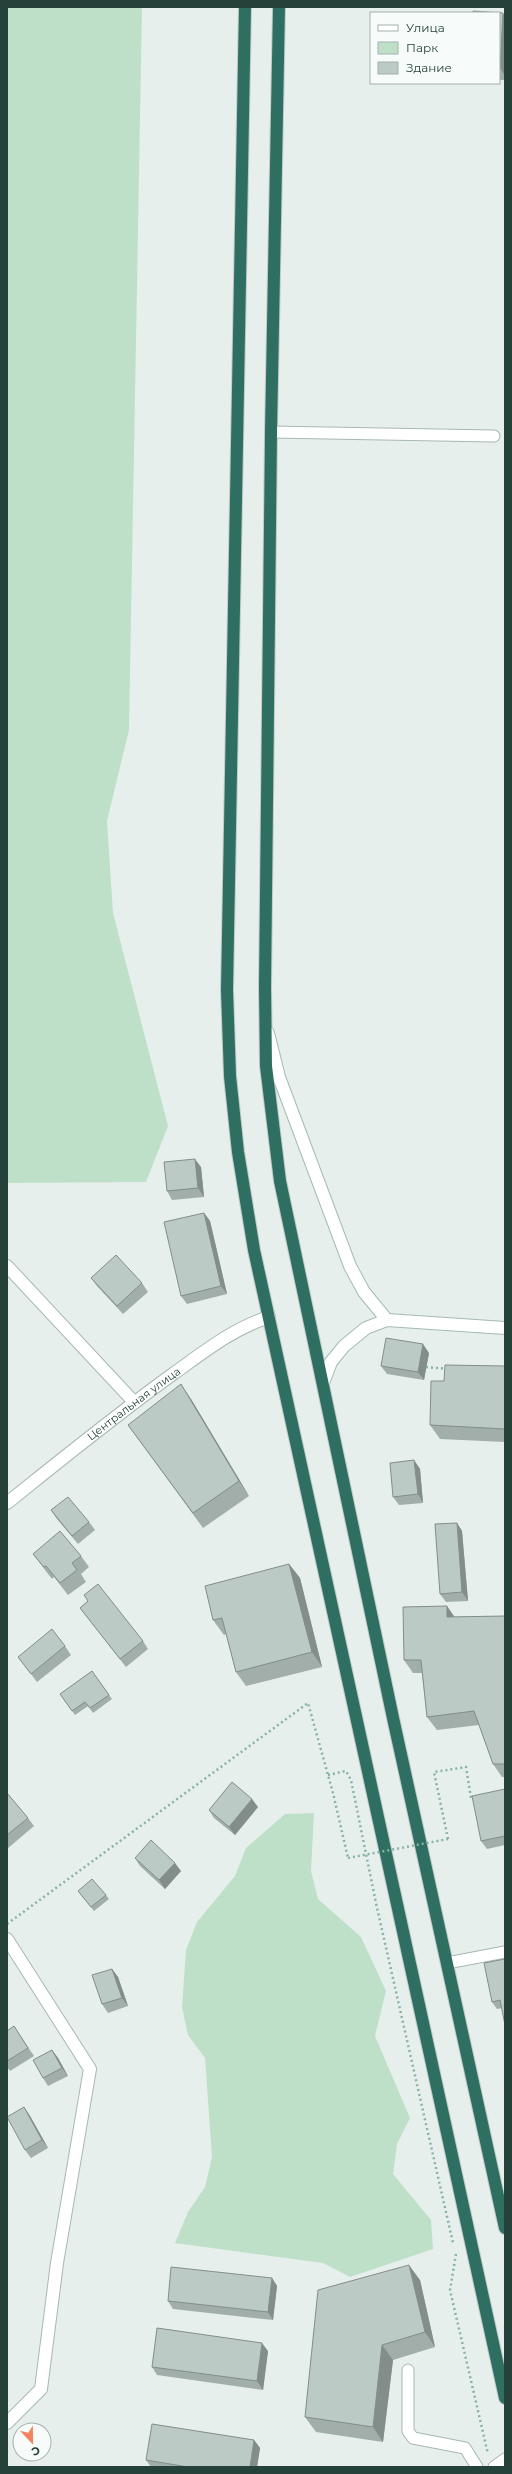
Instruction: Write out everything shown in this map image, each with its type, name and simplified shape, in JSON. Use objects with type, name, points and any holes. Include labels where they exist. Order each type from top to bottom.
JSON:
[{"type":"highway","points":[[246,7],[227,990],[230,1076],[238,1152],[254,1250],[505,2398]]},
{"type":"highway","points":[[279,7],[271,432],[266,1025],[270,1114],[280,1181],[505,2228]]},
{"type":"street","points":[[266,1025],[279,1077],[350,1266],[364,1292],[387,1320]]},
{"type":"street","points":[[7,1266],[134,1402]]},
{"type":"street","name":"Центральная улица","points":[[7,1503],[134,1402],[224,1337],[248,1324],[269,1317]]},
{"type":"street","points":[[323,1383],[331,1362],[344,1346],[366,1328],[387,1320],[505,1328]]},
{"type":"street","points":[[7,1939],[90,2069],[57,2263],[42,2389],[7,2423]]},
{"type":"lane","points":[[271,432],[494,436]]},
{"type":"lane","points":[[447,1963],[505,1952]]},
{"type":"lane","points":[[408,2370],[408,2431],[413,2438],[465,2448],[477,2467]]},
{"type":"lane","points":[[492,2463],[505,2459]]},
{"type":"path","points":[[426,1367],[450,1369]]},
{"type":"path","points":[[7,1924],[308,1703],[328,1775],[348,1858],[448,1839],[434,1772],[466,1767],[471,1798],[478,1796]]},
{"type":"path","points":[[328,1775],[346,1771],[351,1780],[378,1916],[456,2256],[450,2290],[492,2463]]},
{"type":"green space","points":[[7,7],[142,7],[129,730],[107,821],[113,913],[168,1126],[146,1182],[7,1183]]},
{"type":"green space","points":[[314,1813],[311,1871],[318,1899],[361,1937],[386,1991],[375,2036],[410,2118],[397,2144],[393,2174],[431,2220],[433,2249],[350,2277],[323,2263],[175,2243],[188,2212],[205,2187],[212,2157],[205,2058],[188,2035],[182,2007],[186,1950],[197,1922],[235,1876],[246,1848],[285,1814]]},
{"type":"building","points":[[500,13],[503,13],[500,68]]},
{"type":"building","points":[[195,1159],[198,1188],[167,1191],[164,1162]]},
{"type":"building","points":[[204,1213],[221,1286],[181,1296],[164,1222]]},
{"type":"building","points":[[116,1255],[142,1283],[117,1306],[91,1278]]},
{"type":"building","points":[[386,1338],[423,1344],[418,1372],[381,1366]]},
{"type":"building","points":[[445,1365],[505,1366],[505,1429],[430,1425],[431,1381],[444,1381]]},
{"type":"building","points":[[181,1384],[239,1481],[193,1513],[128,1425]]},
{"type":"building","points":[[414,1460],[418,1494],[393,1497],[390,1463]]},
{"type":"building","points":[[68,1497],[89,1522],[72,1536],[51,1510]]},
{"type":"building","points":[[457,1523],[462,1592],[440,1594],[435,1524]]},
{"type":"building","points":[[60,1531],[81,1556],[72,1563],[77,1570],[60,1583],[46,1566],[44,1567],[33,1554]]},
{"type":"building","points":[[289,1564],[312,1652],[236,1672],[222,1618],[213,1620],[205,1586]]},
{"type":"building","points":[[98,1584],[143,1641],[120,1659],[80,1608],[88,1601],[84,1595]]},
{"type":"building","points":[[447,1606],[447,1617],[505,1616],[505,1764],[493,1764],[474,1711],[427,1717],[421,1660],[404,1660],[403,1607]]},
{"type":"building","points":[[52,1629],[65,1646],[31,1674],[18,1657]]},
{"type":"building","points":[[92,1671],[109,1695],[90,1708],[85,1702],[72,1711],[60,1694]]},
{"type":"building","points":[[232,1782],[252,1799],[229,1827],[209,1810]]},
{"type":"building","points":[[505,1789],[505,1836],[481,1841],[472,1796]]},
{"type":"building","points":[[7,1793],[28,1818],[7,1835]]},
{"type":"building","points":[[151,1840],[175,1863],[159,1880],[135,1858]]},
{"type":"building","points":[[92,1879],[106,1895],[91,1907],[78,1891]]},
{"type":"building","points":[[505,1959],[505,2025],[500,2000],[492,2002],[484,1963]]},
{"type":"building","points":[[112,1969],[122,1998],[102,2004],[92,1975]]},
{"type":"building","points":[[14,2026],[28,2048],[7,2061],[7,2031]]},
{"type":"building","points":[[52,2050],[62,2068],[43,2078],[33,2060]]},
{"type":"building","points":[[24,2107],[42,2140],[25,2150],[7,2117]]},
{"type":"building","points":[[409,2265],[425,2332],[382,2345],[373,2427],[305,2417],[318,2290]]},
{"type":"building","points":[[171,2267],[272,2278],[268,2312],[168,2301]]},
{"type":"building","points":[[157,2328],[262,2343],[257,2381],[152,2367]]},
{"type":"building","points":[[152,2424],[254,2440],[250,2467],[188,2467],[146,2460]]}]
